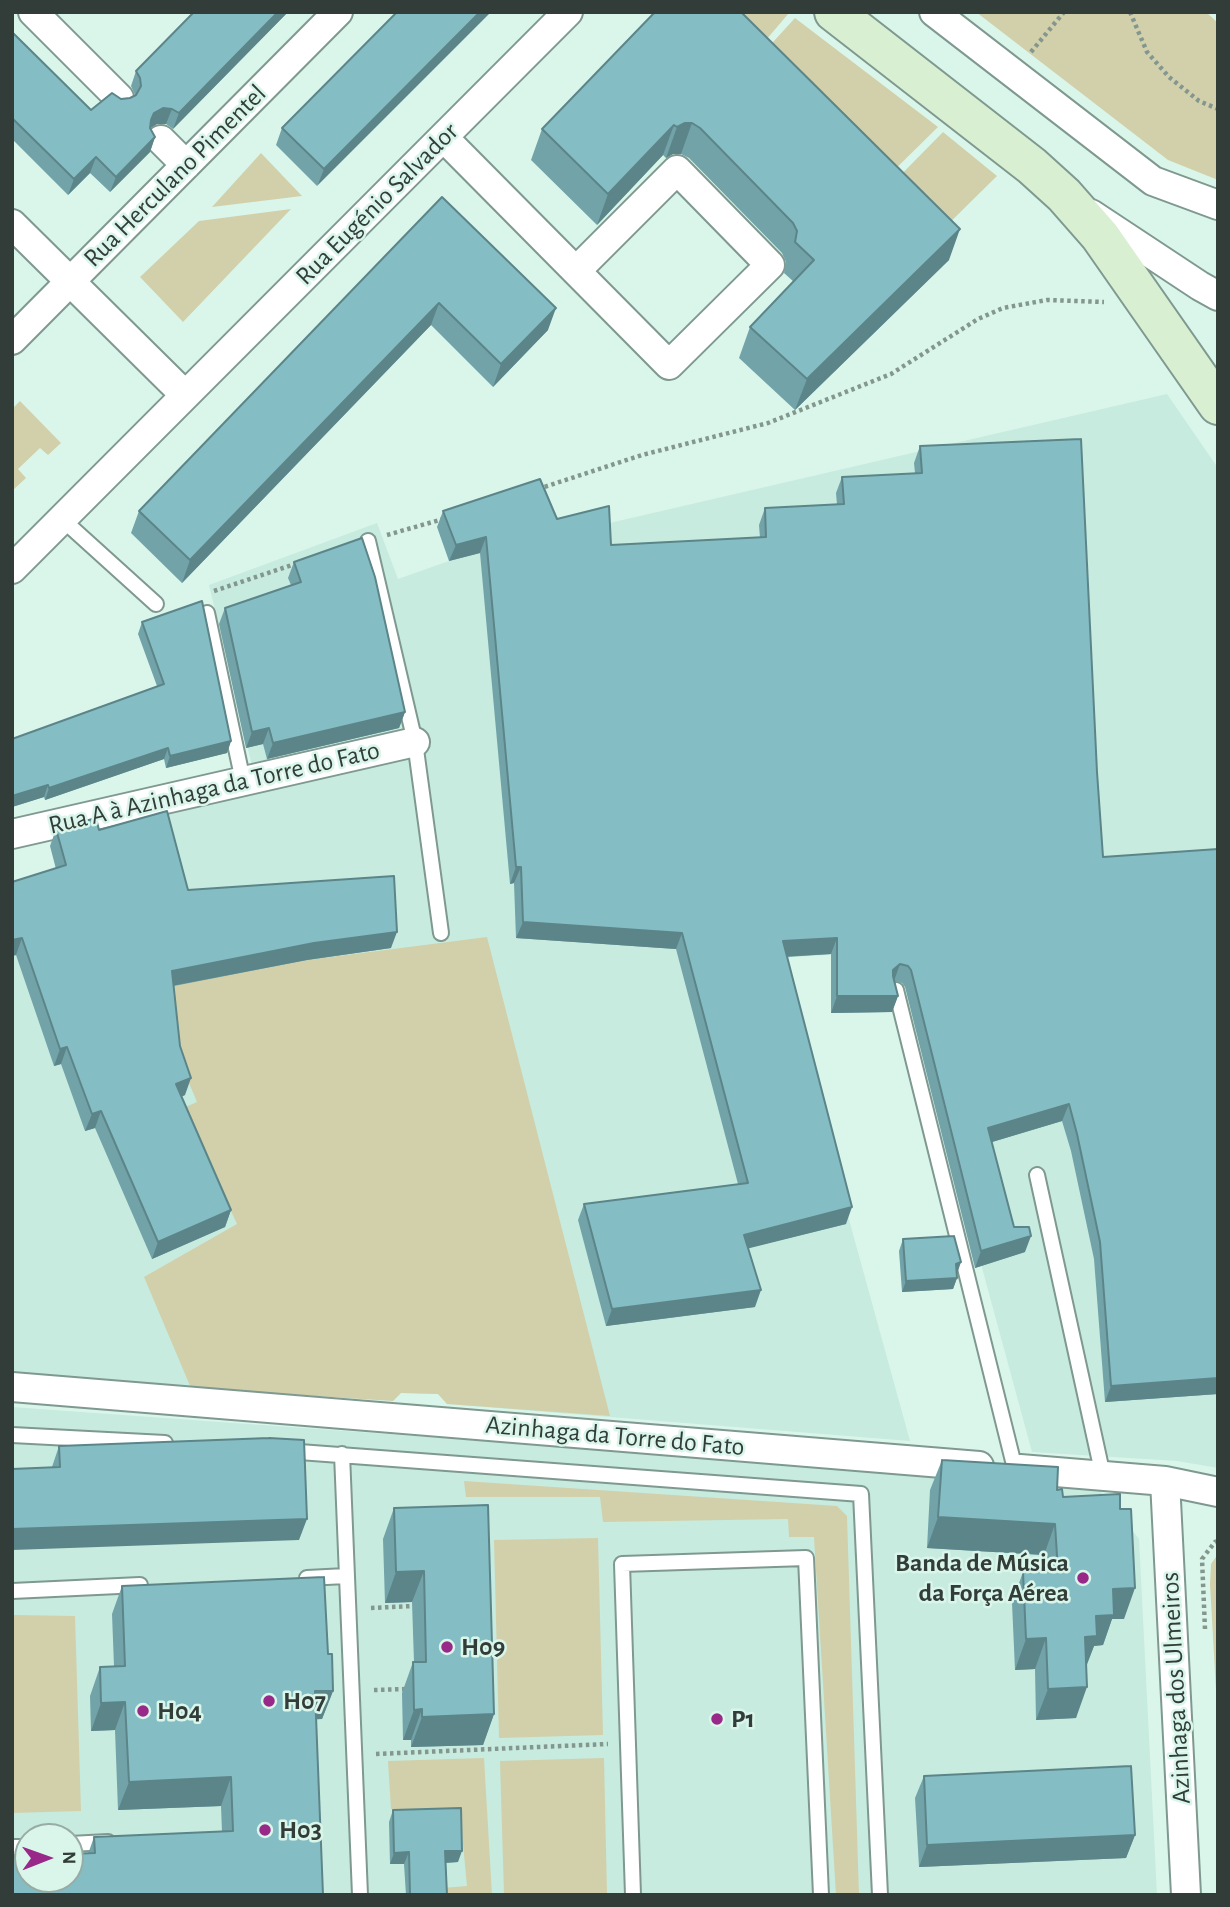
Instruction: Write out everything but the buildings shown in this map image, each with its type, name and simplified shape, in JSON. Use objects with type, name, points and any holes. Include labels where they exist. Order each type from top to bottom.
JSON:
[{"type":"street","points":[[33,12],[119,98]]},
{"type":"street","name":"Rua Herculano Pimentel","points":[[12,340],[338,12]]},
{"type":"street","name":"Rua Eugénio Salvador","points":[[12,569],[568,12]]},
{"type":"street","points":[[834,12],[1032,166],[1063,195],[1100,236],[1216,396]]},
{"type":"street","points":[[934,12],[1153,181],[1218,205]]},
{"type":"street","points":[[444,138],[668,365],[770,265],[677,170],[576,271]]},
{"type":"street","points":[[161,141],[186,165]]},
{"type":"street","points":[[1063,195],[1218,296]]},
{"type":"street","points":[[12,224],[185,395]]},
{"type":"street","name":"Rua A à Azinhaga da Torre do Fato","points":[[12,834],[415,742]]},
{"type":"street","name":"Azinhaga da Torre do Fato","points":[[12,1387],[1165,1481],[1218,1492]]},
{"type":"street","name":"Azinhaga dos Ulmeiros","points":[[1165,1481],[1186,1895]]},
{"type":"lane","points":[[62,519],[156,604]]},
{"type":"lane","name":"Rua A à Azinhaga da Torre do Fato","points":[[368,541],[415,742],[441,933]]},
{"type":"lane","points":[[207,613],[243,781]]},
{"type":"lane","points":[[896,990],[1015,1469]]},
{"type":"lane","points":[[1037,1175],[1102,1476]]},
{"type":"lane","points":[[12,1434],[177,1444]]},
{"type":"lane","points":[[273,1450],[861,1494],[880,1895]]},
{"type":"lane","points":[[342,1454],[360,1895]]},
{"type":"lane","points":[[633,1895],[622,1563],[806,1558],[821,1895]]},
{"type":"lane","points":[[291,1579],[346,1576]]},
{"type":"lane","points":[[12,1591],[152,1585]]},
{"type":"lane","points":[[84,1843],[119,1842]]},
{"type":"path","points":[[1013,73],[1064,12]]},
{"type":"path","points":[[1130,12],[1147,52],[1169,77],[1199,101],[1218,111]]},
{"type":"path","points":[[536,489],[642,456],[768,423],[891,374],[978,319],[1003,308],[1047,300],[1147,304]]},
{"type":"path","points":[[368,541],[444,519]]},
{"type":"path","points":[[211,592],[303,562]]},
{"type":"path","points":[[1206,1642],[1202,1559],[1218,1541]]},
{"type":"path","points":[[369,1690],[415,1688]]},
{"type":"path","points":[[372,1754],[627,1743]]},
{"type":"shaded area","points":[[1167,394],[1218,468],[1218,1468],[1177,1461],[1032,1452],[896,951],[777,958],[910,1441],[447,1404],[438,1394],[401,1393],[393,1401],[12,1374],[12,956],[16,954],[12,940],[12,882],[188,898],[164,812],[257,787],[209,585],[377,523],[398,579],[480,553]]},
{"type":"shaded area","points":[[12,1407],[1095,1485],[1139,1539],[1157,1895],[12,1895]]},
{"type":"green space","points":[[699,12],[788,12],[789,13],[748,61]]},
{"type":"green space","points":[[976,12],[1206,12],[1218,23],[1218,180],[1168,160]]},
{"type":"green space","points":[[795,18],[938,127],[876,188],[752,65]]},
{"type":"green space","points":[[943,132],[997,176],[930,242],[882,194]]},
{"type":"green space","points":[[261,153],[302,196],[212,207]]},
{"type":"green space","points":[[291,209],[183,322],[140,277],[199,221]]},
{"type":"green space","points":[[20,401],[61,443],[48,455],[40,448],[18,469],[26,478],[12,491],[12,409]]},
{"type":"green space","points":[[487,937],[610,1416],[447,1404],[438,1394],[401,1393],[393,1401],[191,1388],[144,1277],[237,1224],[183,1108],[197,1102],[172,1042],[166,987],[307,960]]},
{"type":"green space","points":[[464,1481],[837,1506],[847,1516],[859,1895],[836,1895],[814,1537],[789,1537],[788,1519],[603,1522],[600,1497],[466,1497]]},
{"type":"green space","points":[[598,1538],[603,1735],[499,1738],[494,1540]]},
{"type":"green space","points":[[1218,1554],[1218,1726],[1210,1584],[1211,1564]]},
{"type":"green space","points":[[12,1615],[75,1616],[81,1811],[12,1813]]},
{"type":"green space","points":[[484,1758],[492,1895],[444,1895],[443,1888],[467,1886],[460,1813],[391,1809],[388,1761]]},
{"type":"green space","points":[[604,1758],[607,1895],[504,1895],[500,1761]]},
{"type":"place","name":"Banda de Música da Força Aérea","points":[[1083,1578]]},
{"type":"place","name":"H09","points":[[447,1647]]},
{"type":"place","name":"H07","points":[[269,1701]]},
{"type":"place","name":"H04","points":[[143,1711]]},
{"type":"place","name":"P1","points":[[717,1719]]},
{"type":"place","name":"H03","points":[[265,1830]]}]
